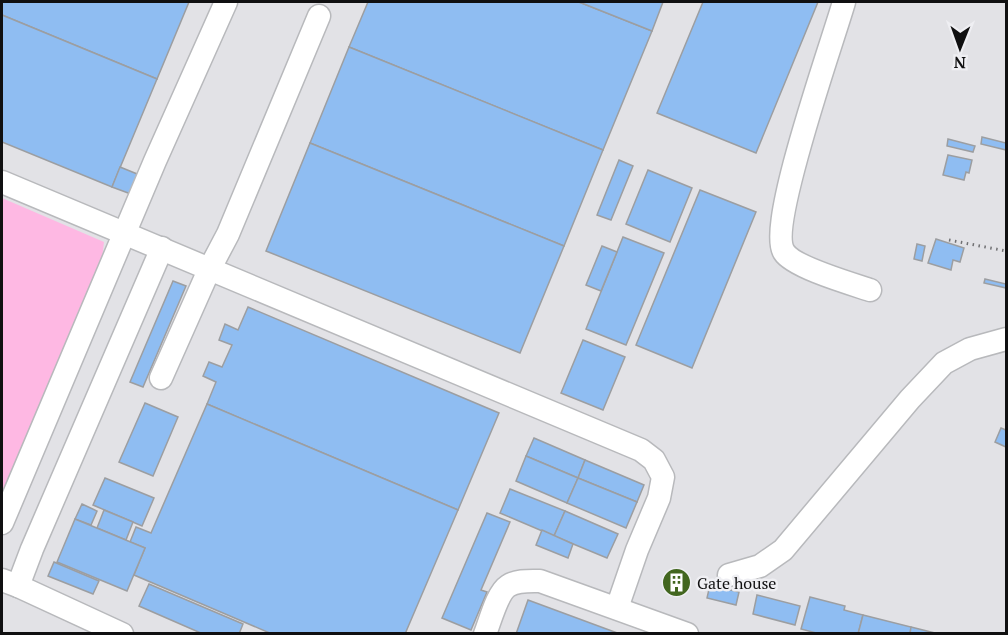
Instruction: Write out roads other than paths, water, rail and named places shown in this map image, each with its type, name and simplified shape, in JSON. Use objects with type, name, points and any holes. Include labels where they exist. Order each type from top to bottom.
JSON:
[{"type":"lane","points":[[2,523],[155,161],[226,2]]},
{"type":"lane","points":[[844,2],[792,169],[781,221],[780,243],[784,253],[797,264],[870,290]]},
{"type":"lane","points":[[161,378],[209,270],[228,234],[320,16]]},
{"type":"lane","points":[[2,182],[641,450],[654,460],[663,477],[659,498],[637,550],[618,608]]},
{"type":"lane","points":[[122,633],[10,583],[32,549],[162,248]]},
{"type":"lane","points":[[729,575],[760,566],[783,550],[910,399],[944,363],[970,349],[1006,339]]},
{"type":"lane","points":[[485,633],[498,601],[507,587],[522,581],[540,581],[687,633]]},
{"type":"place","name":"Gate house","points":[[676,583]]}]
